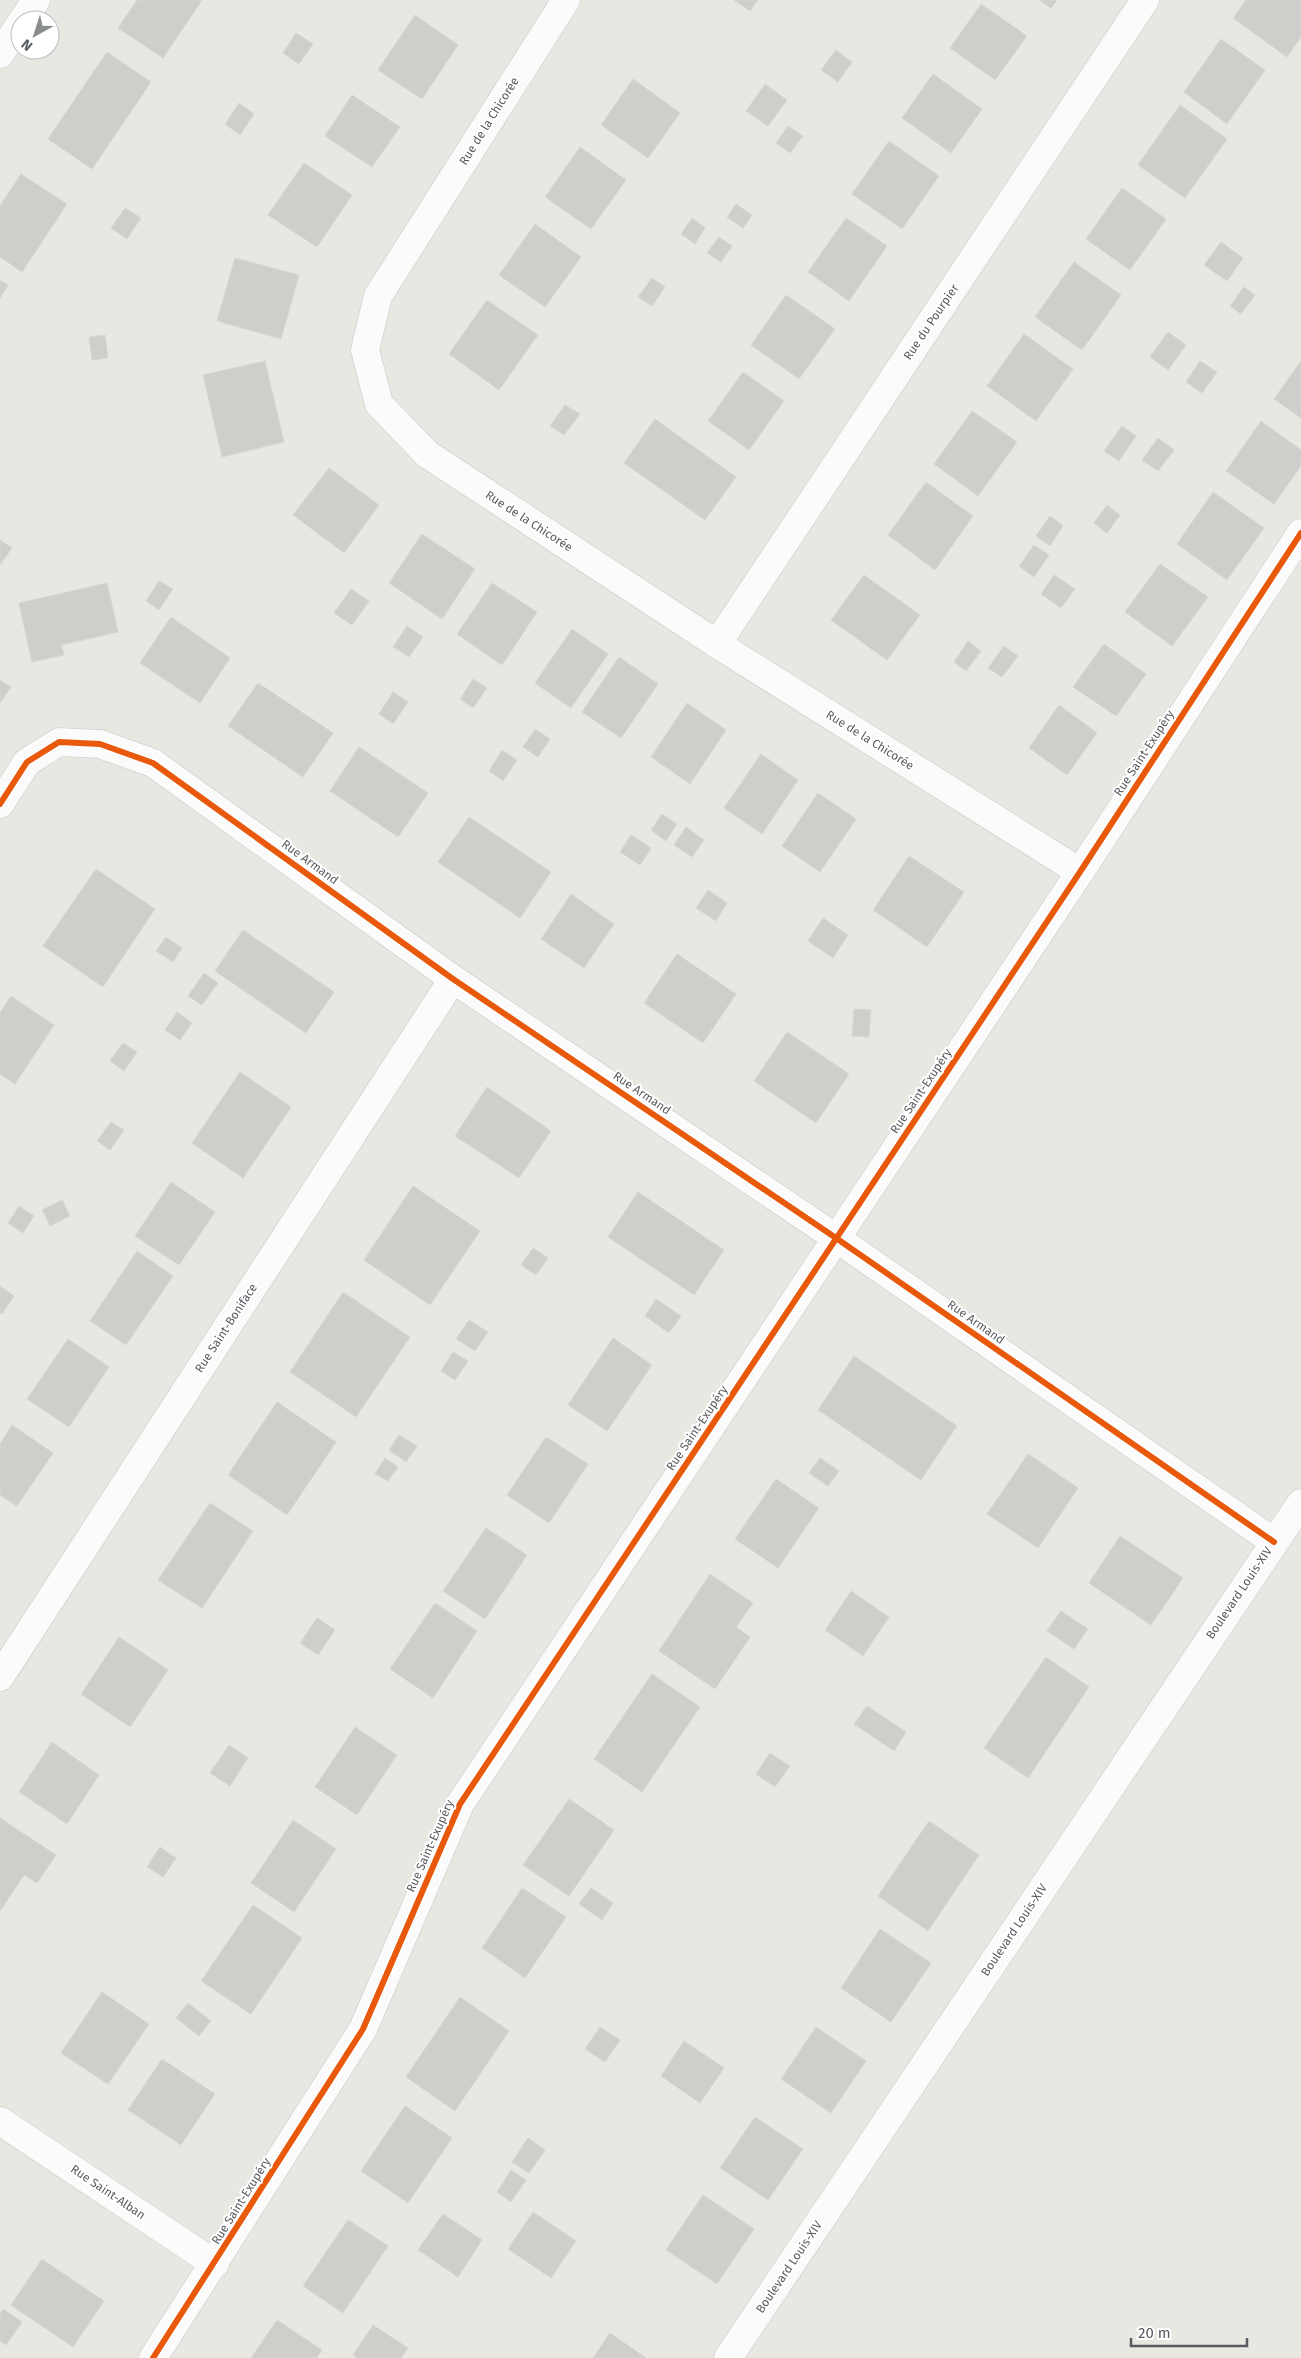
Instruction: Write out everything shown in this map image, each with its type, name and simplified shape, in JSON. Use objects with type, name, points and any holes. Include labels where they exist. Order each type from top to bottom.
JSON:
[{"type":"street","name":"Rue de la Chicorée","points":[[566,0],[378,296],[365,350],[379,404],[426,454],[717,644],[1080,872]]},
{"type":"street","name":"Rue du Pourpier","points":[[717,644],[1145,0]]},
{"type":"street","points":[[0,54],[10,39]]},
{"type":"street","name":"Rue Saint-Exupéry","points":[[153,2358],[215,2264],[363,2029],[460,1804],[1080,872],[1301,533]]},
{"type":"street","name":"Rue Armand","points":[[0,804],[27,762],[59,742],[100,744],[153,763],[453,979],[836,1238],[1274,1542]]},
{"type":"street","name":"Rue Saint-Boniface","points":[[0,1677],[453,979]]},
{"type":"street","name":"Boulevard Louis-XIV","points":[[728,2358],[1301,1503]]},
{"type":"street","name":"Rue Saint-Alban","points":[[0,2121],[215,2264]]},
{"type":"building","points":[[137,0],[202,0],[163,58],[118,28]]},
{"type":"building","points":[[734,0],[758,0],[750,11]]},
{"type":"building","points":[[1039,0],[1057,0],[1051,8]]},
{"type":"building","points":[[1246,0],[1301,0],[1301,37],[1287,57],[1233,18]]},
{"type":"building","points":[[981,4],[1027,36],[995,80],[950,48]]},
{"type":"building","points":[[415,15],[458,45],[422,99],[378,70]]},
{"type":"building","points":[[296,33],[313,44],[299,64],[283,53]]},
{"type":"building","points":[[1221,39],[1265,70],[1227,124],[1184,92]]},
{"type":"building","points":[[836,50],[852,62],[838,82],[821,70]]},
{"type":"building","points":[[107,52],[151,82],[92,169],[48,139]]},
{"type":"building","points":[[933,74],[982,109],[951,153],[902,118]]},
{"type":"building","points":[[633,79],[680,113],[648,158],[601,125]]},
{"type":"building","points":[[765,84],[787,100],[768,126],[746,111]]},
{"type":"building","points":[[352,95],[400,127],[372,167],[325,136]]},
{"type":"building","points":[[239,103],[254,114],[240,135],[225,124]]},
{"type":"building","points":[[1180,105],[1227,139],[1185,198],[1138,165]]},
{"type":"building","points":[[788,126],[803,136],[790,153],[776,143]]},
{"type":"building","points":[[889,141],[939,176],[902,229],[852,194]]},
{"type":"building","points":[[580,147],[626,180],[591,229],[545,197]]},
{"type":"building","points":[[304,163],[352,195],[317,247],[268,215]]},
{"type":"building","points":[[21,174],[67,204],[22,272],[0,257],[0,206]]},
{"type":"building","points":[[1122,188],[1166,219],[1130,270],[1086,239]]},
{"type":"building","points":[[736,204],[752,215],[743,228],[727,217]]},
{"type":"building","points":[[125,208],[141,218],[127,239],[111,228]]},
{"type":"building","points":[[692,218],[705,228],[695,244],[681,234]]},
{"type":"building","points":[[846,218],[887,246],[849,301],[808,272]]},
{"type":"building","points":[[535,224],[581,257],[545,307],[499,275]]},
{"type":"building","points":[[719,237],[732,246],[721,262],[707,253]]},
{"type":"building","points":[[1221,242],[1243,258],[1227,281],[1204,265]]},
{"type":"building","points":[[235,258],[299,275],[281,339],[217,321]]},
{"type":"building","points":[[1074,262],[1121,295],[1082,350],[1035,317]]},
{"type":"building","points":[[652,278],[665,287],[652,306],[638,297]]},
{"type":"building","points":[[0,280],[8,285],[0,298]]},
{"type":"building","points":[[1244,287],[1255,295],[1241,314],[1230,306]]},
{"type":"building","points":[[786,295],[835,329],[799,379],[751,345]]},
{"type":"building","points":[[487,300],[538,335],[499,390],[449,354]]},
{"type":"building","points":[[1168,332],[1186,345],[1168,370],[1150,357]]},
{"type":"building","points":[[1024,334],[1073,369],[1036,421],[987,386]]},
{"type":"building","points":[[105,335],[108,358],[92,360],[89,337]]},
{"type":"building","points":[[265,361],[284,442],[222,457],[203,375]]},
{"type":"building","points":[[1200,361],[1217,372],[1202,393],[1186,382]]},
{"type":"building","points":[[1301,361],[1301,418],[1274,399]]},
{"type":"building","points":[[743,372],[784,401],[749,450],[708,421]]},
{"type":"building","points":[[565,405],[580,414],[564,435],[550,426]]},
{"type":"building","points":[[972,411],[1017,442],[978,496],[934,464]]},
{"type":"building","points":[[655,419],[736,477],[705,520],[624,463]]},
{"type":"building","points":[[1261,421],[1301,450],[1301,466],[1274,504],[1226,471]]},
{"type":"building","points":[[1122,426],[1136,436],[1119,461],[1104,451]]},
{"type":"building","points":[[1158,438],[1174,450],[1158,471],[1142,460]]},
{"type":"building","points":[[329,468],[379,505],[344,553],[293,515]]},
{"type":"building","points":[[926,482],[973,516],[935,570],[888,535]]},
{"type":"building","points":[[1213,492],[1264,528],[1227,580],[1177,544]]},
{"type":"building","points":[[1107,505],[1120,515],[1107,533],[1094,523]]},
{"type":"building","points":[[1050,516],[1063,526],[1050,546],[1036,536]]},
{"type":"building","points":[[422,534],[475,569],[442,619],[389,583]]},
{"type":"building","points":[[0,540],[12,548],[0,565]]},
{"type":"building","points":[[1034,545],[1049,555],[1034,577],[1019,566]]},
{"type":"building","points":[[1160,564],[1208,597],[1172,646],[1125,612]]},
{"type":"building","points":[[864,575],[920,615],[887,660],[831,620]]},
{"type":"building","points":[[1054,575],[1075,589],[1061,608],[1041,594]]},
{"type":"building","points":[[159,581],[173,589],[159,610],[146,601]]},
{"type":"building","points":[[107,583],[118,632],[61,645],[64,655],[32,662],[19,603]]},
{"type":"building","points":[[492,583],[537,612],[502,665],[457,634]]},
{"type":"building","points":[[351,589],[369,601],[352,625],[334,613]]},
{"type":"building","points":[[171,617],[230,658],[200,703],[140,663]]},
{"type":"building","points":[[407,626],[423,637],[409,657],[393,647]]},
{"type":"building","points":[[572,629],[608,654],[571,708],[535,683]]},
{"type":"building","points":[[968,641],[981,651],[966,671],[954,662]]},
{"type":"building","points":[[1104,644],[1146,674],[1116,716],[1073,687]]},
{"type":"building","points":[[1004,646],[1018,656],[1002,677],[988,668]]},
{"type":"building","points":[[619,657],[658,684],[621,738],[582,712]]},
{"type":"building","points":[[473,679],[487,688],[473,708],[460,699]]},
{"type":"building","points":[[0,680],[11,687],[0,703]]},
{"type":"building","points":[[258,683],[333,733],[303,777],[228,726]]},
{"type":"building","points":[[393,692],[408,702],[393,724],[379,714]]},
{"type":"building","points":[[687,703],[726,730],[690,784],[651,757]]},
{"type":"building","points":[[1059,705],[1097,733],[1067,775],[1029,748]]},
{"type":"building","points":[[535,729],[550,739],[538,757],[523,747]]},
{"type":"building","points":[[359,747],[428,793],[398,837],[330,791]]},
{"type":"building","points":[[502,750],[517,760],[503,781],[489,771]]},
{"type":"building","points":[[761,754],[798,780],[762,834],[724,808]]},
{"type":"building","points":[[818,793],[856,819],[820,872],[782,846]]},
{"type":"building","points":[[662,814],[677,824],[666,841],[651,830]]},
{"type":"building","points":[[469,817],[551,872],[520,918],[438,862]]},
{"type":"building","points":[[686,827],[704,840],[692,857],[674,845]]},
{"type":"building","points":[[631,835],[651,848],[640,865],[620,852]]},
{"type":"building","points":[[909,856],[964,892],[927,947],[873,910]]},
{"type":"building","points":[[96,869],[155,909],[103,987],[43,946]]},
{"type":"building","points":[[708,890],[727,903],[716,921],[696,908]]},
{"type":"building","points":[[571,894],[614,924],[584,968],[541,939]]},
{"type":"building","points":[[823,918],[848,935],[833,958],[808,941]]},
{"type":"building","points":[[243,930],[334,992],[306,1033],[215,971]]},
{"type":"building","points":[[166,937],[182,948],[173,962],[156,951]]},
{"type":"building","points":[[677,954],[736,994],[703,1043],[644,1003]]},
{"type":"building","points":[[204,973],[218,983],[202,1005],[188,996]]},
{"type":"building","points":[[11,996],[54,1025],[15,1084],[0,1074],[0,1013]]},
{"type":"building","points":[[854,1009],[871,1010],[869,1037],[852,1036]]},
{"type":"building","points":[[177,1012],[192,1023],[180,1040],[165,1030]]},
{"type":"building","points":[[787,1032],[849,1074],[816,1123],[754,1081]]},
{"type":"building","points":[[123,1043],[137,1052],[124,1071],[110,1061]]},
{"type":"building","points":[[240,1072],[291,1107],[243,1178],[192,1143]]},
{"type":"building","points":[[487,1087],[551,1131],[519,1178],[455,1136]]},
{"type":"building","points":[[111,1122],[124,1130],[110,1150],[97,1141]]},
{"type":"building","points":[[171,1182],[215,1212],[179,1265],[135,1236]]},
{"type":"building","points":[[413,1186],[480,1231],[430,1305],[364,1260]]},
{"type":"building","points":[[638,1192],[724,1250],[694,1295],[608,1237]]},
{"type":"building","points":[[62,1200],[70,1216],[50,1226],[42,1210]]},
{"type":"building","points":[[19,1206],[34,1216],[23,1233],[8,1223]]},
{"type":"building","points":[[533,1248],[548,1258],[536,1275],[521,1265]]},
{"type":"building","points":[[137,1251],[173,1276],[126,1345],[90,1321]]},
{"type":"building","points":[[0,1286],[14,1296],[2,1314],[0,1313]]},
{"type":"building","points":[[343,1292],[410,1337],[356,1417],[290,1372]]},
{"type":"building","points":[[656,1299],[681,1316],[669,1333],[645,1316]]},
{"type":"building","points":[[469,1320],[488,1332],[475,1351],[456,1339]]},
{"type":"building","points":[[613,1338],[652,1365],[607,1431],[568,1405]]},
{"type":"building","points":[[68,1339],[109,1367],[69,1427],[27,1399]]},
{"type":"building","points":[[453,1352],[468,1361],[455,1380],[441,1371]]},
{"type":"building","points":[[854,1356],[957,1426],[921,1480],[818,1410]]},
{"type":"building","points":[[277,1402],[336,1442],[287,1515],[228,1475]]},
{"type":"building","points":[[12,1425],[53,1453],[17,1506],[0,1495],[0,1444]]},
{"type":"building","points":[[399,1435],[417,1446],[406,1462],[389,1450]]},
{"type":"building","points":[[546,1437],[588,1464],[549,1523],[507,1495]]},
{"type":"building","points":[[1028,1454],[1078,1488],[1038,1548],[987,1514]]},
{"type":"building","points":[[385,1458],[398,1467],[388,1481],[375,1474]]},
{"type":"building","points":[[820,1458],[839,1471],[828,1486],[809,1473]]},
{"type":"building","points":[[776,1479],[819,1508],[778,1568],[735,1539]]},
{"type":"building","points":[[210,1503],[253,1531],[202,1608],[158,1580]]},
{"type":"building","points":[[486,1528],[527,1555],[485,1619],[443,1591]]},
{"type":"building","points":[[1120,1536],[1183,1578],[1151,1625],[1089,1583]]},
{"type":"building","points":[[710,1574],[753,1603],[736,1627],[750,1637],[715,1689],[659,1651]]},
{"type":"building","points":[[851,1591],[889,1617],[863,1656],[825,1630]]},
{"type":"building","points":[[435,1603],[477,1631],[433,1698],[390,1669]]},
{"type":"building","points":[[1061,1611],[1088,1629],[1074,1649],[1047,1631]]},
{"type":"building","points":[[317,1618],[335,1630],[318,1655],[300,1643]]},
{"type":"building","points":[[119,1637],[168,1670],[130,1727],[81,1694]]},
{"type":"building","points":[[1046,1657],[1089,1687],[1028,1778],[984,1748]]},
{"type":"building","points":[[652,1674],[700,1707],[642,1792],[594,1759]]},
{"type":"building","points":[[867,1706],[906,1732],[894,1751],[854,1724]]},
{"type":"building","points":[[355,1727],[397,1755],[357,1815],[315,1787]]},
{"type":"building","points":[[52,1742],[99,1775],[67,1824],[19,1792]]},
{"type":"building","points":[[229,1745],[248,1758],[230,1786],[210,1773]]},
{"type":"building","points":[[770,1753],[790,1766],[775,1787],[756,1774]]},
{"type":"building","points":[[569,1799],[614,1830],[569,1896],[523,1865]]},
{"type":"building","points":[[0,1818],[56,1855],[37,1883],[24,1875],[0,1911]]},
{"type":"building","points":[[293,1820],[336,1849],[294,1912],[251,1883]]},
{"type":"building","points":[[929,1821],[979,1855],[928,1931],[878,1896]]},
{"type":"building","points":[[160,1847],[176,1858],[163,1877],[147,1867]]},
{"type":"building","points":[[522,1888],[566,1917],[525,1978],[482,1948]]},
{"type":"building","points":[[591,1888],[613,1903],[602,1920],[579,1904]]},
{"type":"building","points":[[253,1905],[302,1938],[251,2014],[201,1981]]},
{"type":"building","points":[[880,1929],[931,1963],[891,2022],[841,1988]]},
{"type":"building","points":[[102,1992],[149,2024],[108,2084],[61,2053]]},
{"type":"building","points":[[460,1997],[509,2031],[455,2111],[406,2077]]},
{"type":"building","points":[[188,2003],[211,2021],[199,2036],[176,2018]]},
{"type":"building","points":[[600,2027],[620,2040],[605,2062],[585,2049]]},
{"type":"building","points":[[816,2027],[866,2061],[831,2113],[781,2079]]},
{"type":"building","points":[[684,2041],[724,2068],[700,2103],[661,2076]]},
{"type":"building","points":[[162,2059],[215,2094],[181,2145],[128,2110]]},
{"type":"building","points":[[405,2106],[452,2138],[408,2203],[361,2171]]},
{"type":"building","points":[[755,2117],[803,2149],[768,2200],[720,2168]]},
{"type":"building","points":[[528,2138],[545,2150],[529,2173],[512,2162]]},
{"type":"building","points":[[511,2170],[526,2180],[511,2202],[497,2192]]},
{"type":"building","points":[[703,2195],[754,2229],[717,2284],[666,2250]]},
{"type":"building","points":[[533,2212],[576,2241],[551,2278],[508,2249]]},
{"type":"building","points":[[443,2214],[482,2240],[458,2277],[418,2250]]},
{"type":"building","points":[[348,2220],[388,2246],[343,2313],[303,2286]]},
{"type":"building","points":[[42,2259],[104,2301],[73,2347],[11,2305]]},
{"type":"building","points":[[3,2309],[22,2322],[6,2345],[0,2341],[0,2314]]},
{"type":"building","points":[[277,2320],[322,2350],[317,2358],[251,2358]]},
{"type":"building","points":[[373,2325],[408,2348],[401,2358],[357,2358],[353,2355]]},
{"type":"building","points":[[610,2333],[646,2358],[593,2358]]},
{"type":"cycle path","points":[[153,2358],[363,2029],[460,1804],[1080,872],[1301,533]]},
{"type":"cycle path","points":[[0,804],[27,762],[59,742],[100,744],[153,763],[453,979],[836,1238],[1274,1542]]}]
